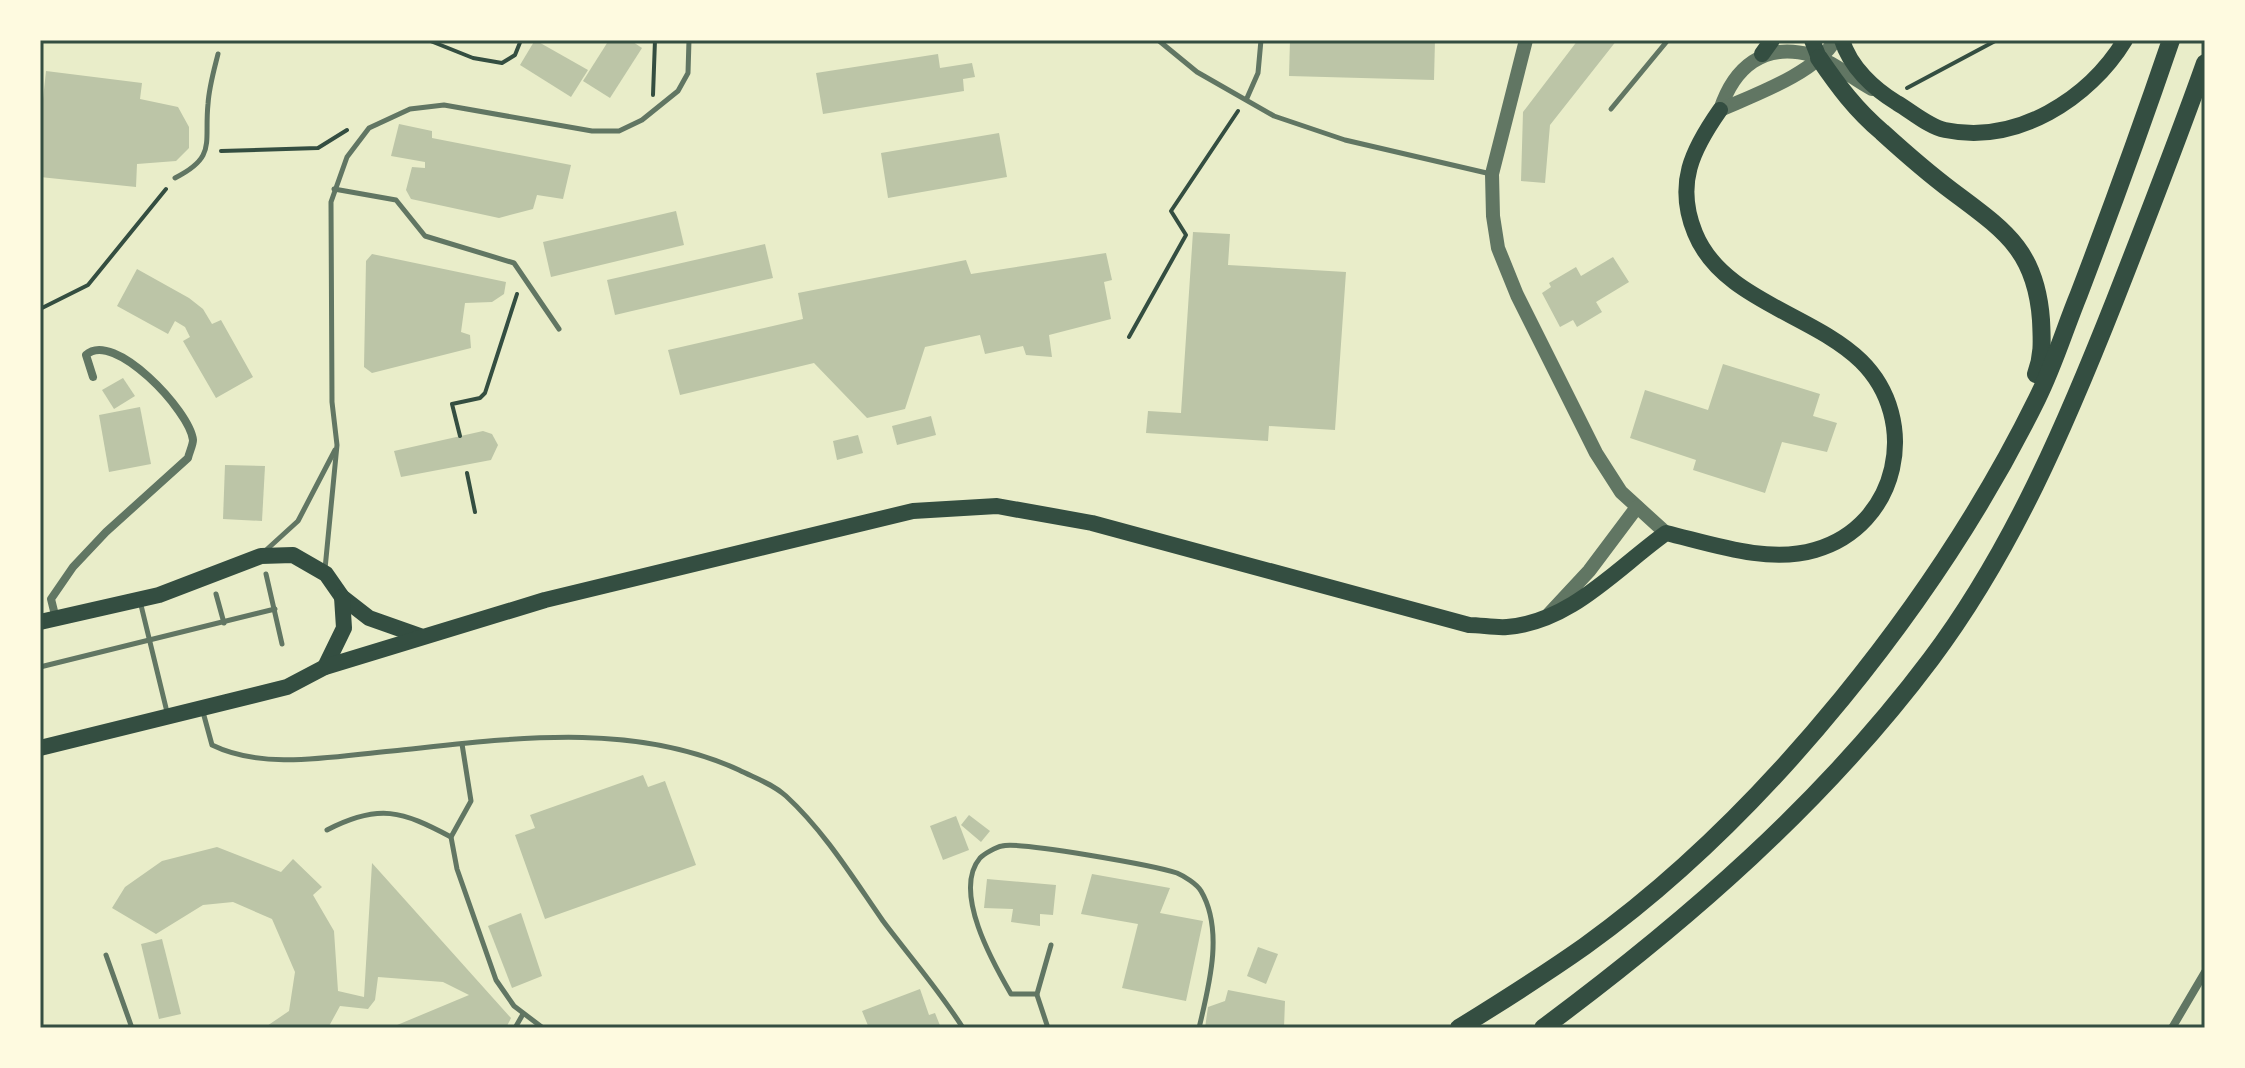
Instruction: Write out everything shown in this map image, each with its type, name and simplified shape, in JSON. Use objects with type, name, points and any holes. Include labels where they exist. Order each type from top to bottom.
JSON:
[{"type":"highway","points":[[1459,1028],[1587,945],[1669,877],[1778,773],[1894,633],[1961,533],[2039,396],[2126,173],[2171,40]]},
{"type":"highway","points":[[1819,58],[1849,103],[1951,191],[1996,221],[2016,244],[2033,273],[2039,302],[2043,354],[2009,452]]},
{"type":"highway","points":[[1543,1028],[1695,910],[1750,858],[1816,795],[1931,658],[1993,563],[2079,391],[2205,63]]},
{"type":"highway","points":[[2173,152],[2205,96]]},
{"type":"main road","points":[[1762,54],[1772,40]]},
{"type":"main road","points":[[1812,40],[1819,58]]},
{"type":"main road","points":[[1842,40],[1857,69],[1886,96],[1943,130],[1986,131],[2012,128],[2035,120],[2076,94],[2115,55],[2125,40]]},
{"type":"main road","points":[[40,748],[287,687],[325,667],[421,636],[798,536],[913,511],[997,506],[1092,523],[1469,625],[1508,627],[1547,616],[1580,601],[1666,533],[1728,548],[1776,554],[1815,551],[1849,534],[1886,493],[1897,448],[1890,403],[1860,360],[1741,287],[1716,265],[1696,235],[1687,206],[1688,167],[1698,141],[1720,110]]},
{"type":"main road","points":[[48,620],[139,600],[261,556],[293,555],[326,574],[342,597],[369,618],[421,636]]},
{"type":"main road","points":[[325,667],[344,628],[342,597]]},
{"type":"street","points":[[1526,40],[1492,174],[1498,248],[1517,295],[1596,453],[1621,492],[1666,533]]},
{"type":"street","points":[[1720,110],[1767,91],[1829,52],[1835,40]]},
{"type":"street","points":[[1720,110],[1735,77],[1762,54],[1775,52],[1819,58],[1886,96]]},
{"type":"street","points":[[48,620],[51,599],[73,567],[188,458],[193,440],[181,414],[155,382],[119,355],[102,348],[91,349],[86,355],[93,377]]},
{"type":"street","points":[[1547,616],[1589,571],[1637,507]]},
{"type":"street","points":[[2172,1028],[2205,972]]},
{"type":"lane","points":[[326,574],[326,538],[336,477],[337,445],[332,388],[331,247],[334,189],[347,157],[369,128],[410,109],[444,105],[592,131],[619,131],[663,105],[678,91],[688,73],[689,40]]},
{"type":"lane","points":[[1158,40],[1197,72],[1274,116],[1345,140],[1492,174]]},
{"type":"lane","points":[[1247,98],[1258,73],[1261,40]]},
{"type":"lane","points":[[1611,109],[1668,40]]},
{"type":"lane","points":[[175,178],[194,168],[208,152],[208,103],[218,54]]},
{"type":"lane","points":[[334,189],[396,200],[425,236],[514,263],[559,329]]},
{"type":"lane","points":[[261,556],[298,521],[337,445]]},
{"type":"lane","points":[[266,574],[282,644]]},
{"type":"lane","points":[[216,594],[224,623]]},
{"type":"lane","points":[[139,600],[168,715]]},
{"type":"lane","points":[[40,667],[275,609]]},
{"type":"lane","points":[[202,707],[212,745],[233,755],[260,759],[336,756],[503,739],[642,739],[712,758],[774,787],[787,797],[822,835],[889,929],[942,993],[963,1028]]},
{"type":"lane","points":[[462,744],[471,801],[451,837],[457,869],[496,980],[523,1014],[543,1028]]},
{"type":"lane","points":[[327,830],[370,812],[405,814],[451,837]]},
{"type":"lane","points":[[1037,994],[1011,994],[973,911],[971,879],[981,857],[1002,845],[1050,849],[1178,873],[1200,887],[1211,913],[1214,938],[1199,1028]]},
{"type":"lane","points":[[1048,1028],[1037,994],[1051,945]]},
{"type":"lane","points":[[106,955],[132,1028]]},
{"type":"lane","points":[[515,1028],[523,1014]]},
{"type":"path","points":[[428,40],[473,58],[502,63],[515,55],[521,40]]},
{"type":"path","points":[[655,40],[657,61],[651,86],[663,105]]},
{"type":"path","points":[[1886,96],[1997,40]]},
{"type":"path","points":[[1129,337],[1186,235],[1171,211],[1247,98]]},
{"type":"path","points":[[208,152],[318,148],[350,128],[369,128]]},
{"type":"path","points":[[40,309],[88,285],[175,178]]},
{"type":"path","points":[[460,436],[452,404],[480,398],[485,393],[522,276]]},
{"type":"path","points":[[467,473],[475,512]]},
{"type":"building","points":[[535,40],[588,70],[571,97],[520,65]]},
{"type":"building","points":[[609,40],[630,40],[642,48],[610,98],[583,81]]},
{"type":"building","points":[[1290,40],[1435,40],[1434,80],[1289,76]]},
{"type":"building","points":[[1578,40],[1617,40],[1550,125],[1545,183],[1521,181],[1523,112]]},
{"type":"building","points":[[938,54],[940,68],[972,63],[975,77],[963,79],[964,91],[823,114],[816,73]]},
{"type":"building","points":[[46,71],[142,83],[140,99],[178,107],[189,127],[189,148],[176,161],[137,164],[136,187],[40,177],[40,127]]},
{"type":"building","points":[[399,124],[432,131],[432,138],[571,165],[563,199],[537,195],[533,209],[499,218],[411,199],[406,190],[412,167],[425,168],[425,162],[391,156]]},
{"type":"building","points":[[999,133],[1007,177],[888,198],[881,153]]},
{"type":"building","points":[[676,211],[684,245],[551,277],[543,242]]},
{"type":"building","points":[[1193,232],[1230,234],[1228,265],[1346,272],[1335,430],[1269,426],[1268,441],[1146,433],[1148,411],[1181,413]]},
{"type":"building","points":[[765,244],[773,278],[615,315],[607,280]]},
{"type":"building","points":[[1106,253],[1112,280],[1104,282],[1111,319],[1049,335],[1052,357],[1026,355],[1023,346],[985,354],[980,335],[925,347],[905,409],[867,418],[814,363],[680,395],[668,350],[803,319],[798,293],[966,260],[971,274]]},
{"type":"building","points":[[372,254],[506,282],[504,294],[492,302],[465,303],[461,332],[470,335],[471,348],[372,373],[364,367],[366,261]]},
{"type":"building","points":[[1613,257],[1629,282],[1596,302],[1602,312],[1577,327],[1573,320],[1560,327],[1542,293],[1551,287],[1549,283],[1576,267],[1581,276]]},
{"type":"building","points":[[137,269],[189,298],[203,309],[212,324],[221,320],[253,377],[216,398],[183,341],[190,337],[185,327],[175,321],[168,334],[117,306]]},
{"type":"building","points":[[1723,364],[1820,394],[1813,416],[1837,423],[1827,452],[1782,442],[1765,493],[1693,470],[1696,460],[1630,438],[1645,390],[1708,410]]},
{"type":"building","points":[[123,378],[135,396],[114,409],[102,390]]},
{"type":"building","points":[[140,407],[151,464],[109,472],[99,415]]},
{"type":"building","points":[[931,416],[936,435],[897,445],[892,426]]},
{"type":"building","points":[[483,431],[492,434],[498,445],[491,460],[401,477],[394,451]]},
{"type":"building","points":[[858,435],[863,453],[837,460],[833,441]]},
{"type":"building","points":[[225,465],[265,466],[262,521],[223,519]]},
{"type":"building","points":[[643,775],[648,787],[665,781],[696,865],[545,919],[515,835],[535,828],[530,815]]},
{"type":"building","points":[[969,815],[990,831],[981,842],[961,825]]},
{"type":"building","points":[[956,816],[969,850],[943,860],[930,826]]},
{"type":"building","points":[[217,847],[281,872],[293,859],[322,887],[313,895],[334,931],[338,991],[364,997],[372,863],[511,1018],[506,1028],[390,1028],[469,995],[443,982],[378,977],[375,1000],[368,1009],[340,1006],[328,1028],[264,1028],[289,1011],[295,972],[272,919],[233,902],[203,905],[156,934],[112,908],[125,887],[162,861]]},
{"type":"building","points":[[1092,874],[1170,888],[1160,913],[1203,921],[1186,1001],[1122,988],[1138,924],[1081,914]]},
{"type":"building","points":[[987,879],[1056,885],[1053,915],[1040,914],[1040,926],[1011,922],[1013,909],[984,908]]},
{"type":"building","points":[[521,913],[542,976],[512,988],[488,926]]},
{"type":"building","points":[[162,939],[181,1014],[159,1019],[141,944]]},
{"type":"building","points":[[1258,947],[1278,954],[1266,984],[1247,976]]},
{"type":"building","points":[[920,989],[929,1015],[935,1013],[941,1028],[869,1028],[862,1011]]},
{"type":"building","points":[[1228,990],[1285,1001],[1284,1028],[1205,1028],[1208,1007],[1225,1001]]}]
